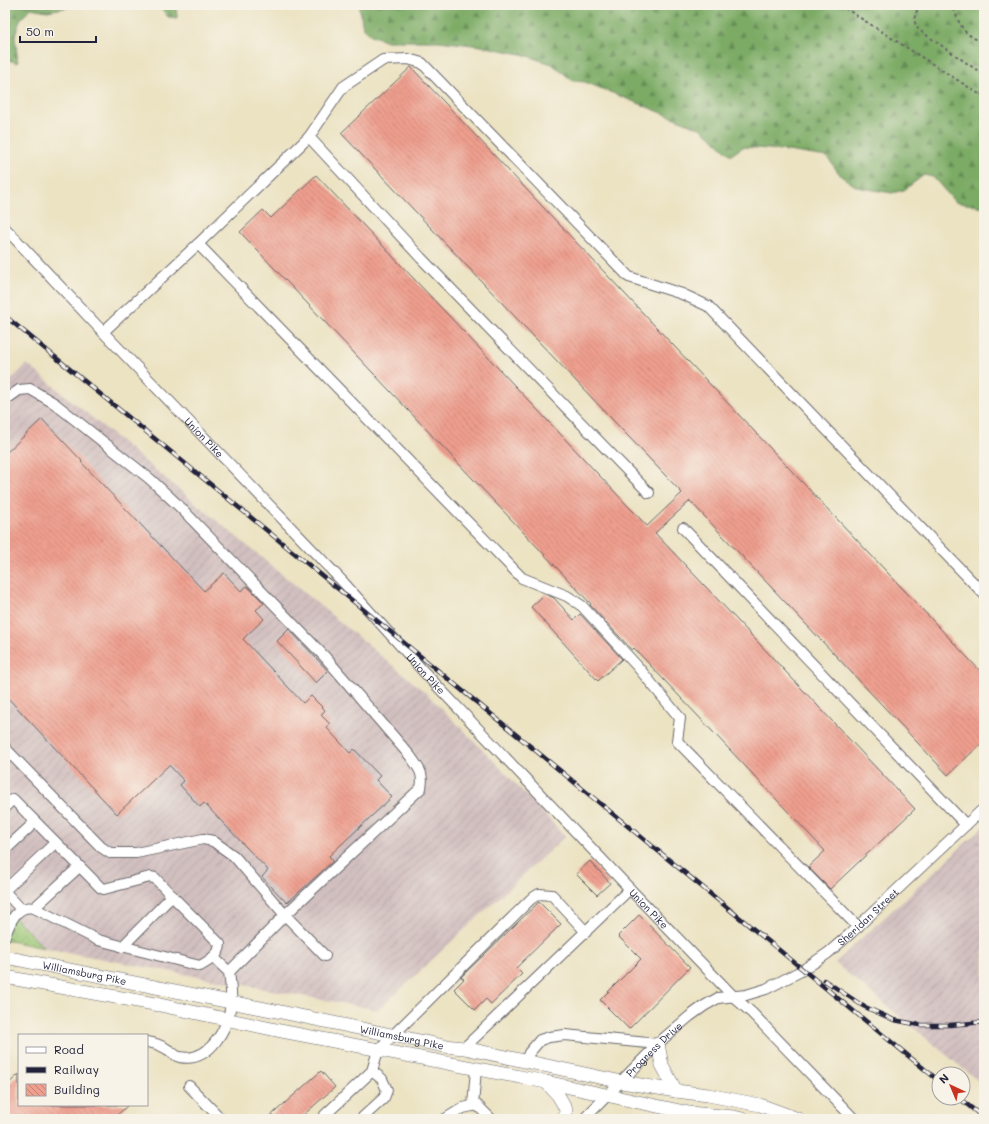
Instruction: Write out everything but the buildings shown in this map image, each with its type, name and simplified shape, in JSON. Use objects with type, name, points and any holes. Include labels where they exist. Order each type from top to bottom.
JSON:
[{"type":"main road","name":"Williamsburg Pike","points":[[5,957],[444,1046],[464,1048],[622,1082],[708,1095],[760,1105],[798,1119]]},
{"type":"main road","name":"Williamsburg Pike","points":[[5,977],[160,1005],[227,1020],[546,1082],[689,1113],[742,1119]]},
{"type":"main road","points":[[658,1044],[662,1065],[676,1091]]},
{"type":"main road","points":[[546,1082],[558,1094],[566,1108],[566,1119]]},
{"type":"street","points":[[103,332],[198,244],[309,137],[343,87],[383,60],[408,59],[422,63],[629,277],[682,294],[708,306],[984,594]]},
{"type":"street","points":[[309,137],[421,258],[649,493]]},
{"type":"street","name":"Union Pike","points":[[5,228],[344,583],[424,672],[630,889],[734,997],[752,1013],[852,1118]]},
{"type":"street","points":[[198,244],[522,578],[567,596],[582,606],[637,666],[680,718],[677,741],[858,927]]},
{"type":"street","points":[[5,400],[19,390],[30,389],[54,403],[150,479],[180,506],[325,657],[411,757],[422,772],[421,788],[285,915],[229,972]]},
{"type":"street","points":[[683,528],[966,825]]},
{"type":"street","points":[[5,748],[101,847],[110,852],[136,853],[203,840],[213,841],[234,856],[285,915],[324,956]]},
{"type":"street","points":[[5,807],[13,800],[101,888],[104,889],[150,877],[155,878],[220,944],[220,948],[214,958],[200,966],[98,940],[34,908],[27,906],[21,909],[10,922],[5,936]]},
{"type":"street","name":"Sheridan Street","points":[[734,997],[766,989],[803,970],[828,953],[858,927],[984,808]]},
{"type":"street","points":[[5,850],[35,822]]},
{"type":"street","points":[[21,909],[5,891],[56,843]]},
{"type":"street","points":[[34,908],[79,867]]},
{"type":"street","points":[[464,1048],[630,889]]},
{"type":"street","points":[[324,1119],[325,1115],[372,1071],[378,1050],[531,899],[539,894],[552,895],[586,932]]},
{"type":"street","points":[[122,947],[172,896]]},
{"type":"street","points":[[148,1042],[157,1044],[179,1057],[195,1057],[210,1049],[218,1040],[227,1020],[231,1002],[229,972],[214,958]]},
{"type":"street","name":"Progress Drive","points":[[584,1119],[658,1044],[690,1016],[718,998],[734,997]]},
{"type":"street","points":[[526,1061],[529,1053],[540,1040],[565,1034],[658,1044]]},
{"type":"street","points":[[473,1106],[476,1069]]},
{"type":"street","points":[[362,1119],[384,1098],[387,1090],[382,1079],[372,1071]]},
{"type":"street","points":[[189,1086],[221,1119]]},
{"type":"street","points":[[445,1119],[464,1108],[477,1105],[491,1119]]},
{"type":"path","points":[[840,5],[983,96],[984,91]]},
{"type":"path","points":[[921,5],[914,16],[915,24],[919,30],[984,75]]},
{"type":"path","points":[[949,5],[956,13],[963,29],[970,36],[984,44]]},
{"type":"shaded area","points":[[27,364],[426,693],[493,760],[565,836],[378,1010],[44,948],[5,907],[5,386]]},
{"type":"shaded area","points":[[984,826],[984,1086],[971,1075],[971,1066],[960,1066],[835,963]]},
{"type":"green space","points":[[5,5],[83,5],[47,11],[31,8],[20,20],[15,36],[18,63],[5,59]]},
{"type":"green space","points":[[145,5],[176,5],[177,18],[168,17],[162,9],[148,8]]},
{"type":"green space","points":[[359,5],[984,5],[984,207],[955,202],[933,177],[924,175],[904,190],[892,193],[857,187],[841,176],[827,157],[781,150],[743,147],[731,155],[702,129],[585,82],[573,81],[552,64],[521,54],[481,46],[439,41],[387,41],[371,35],[363,28]]},
{"type":"green space","points":[[5,907],[44,948],[5,940]]},
{"type":"railway","points":[[5,316],[931,1074]]},
{"type":"railway","points":[[824,980],[863,1006],[894,1020],[920,1025],[950,1025],[984,1022]]},
{"type":"railway","points":[[969,1106],[984,1118]]}]
